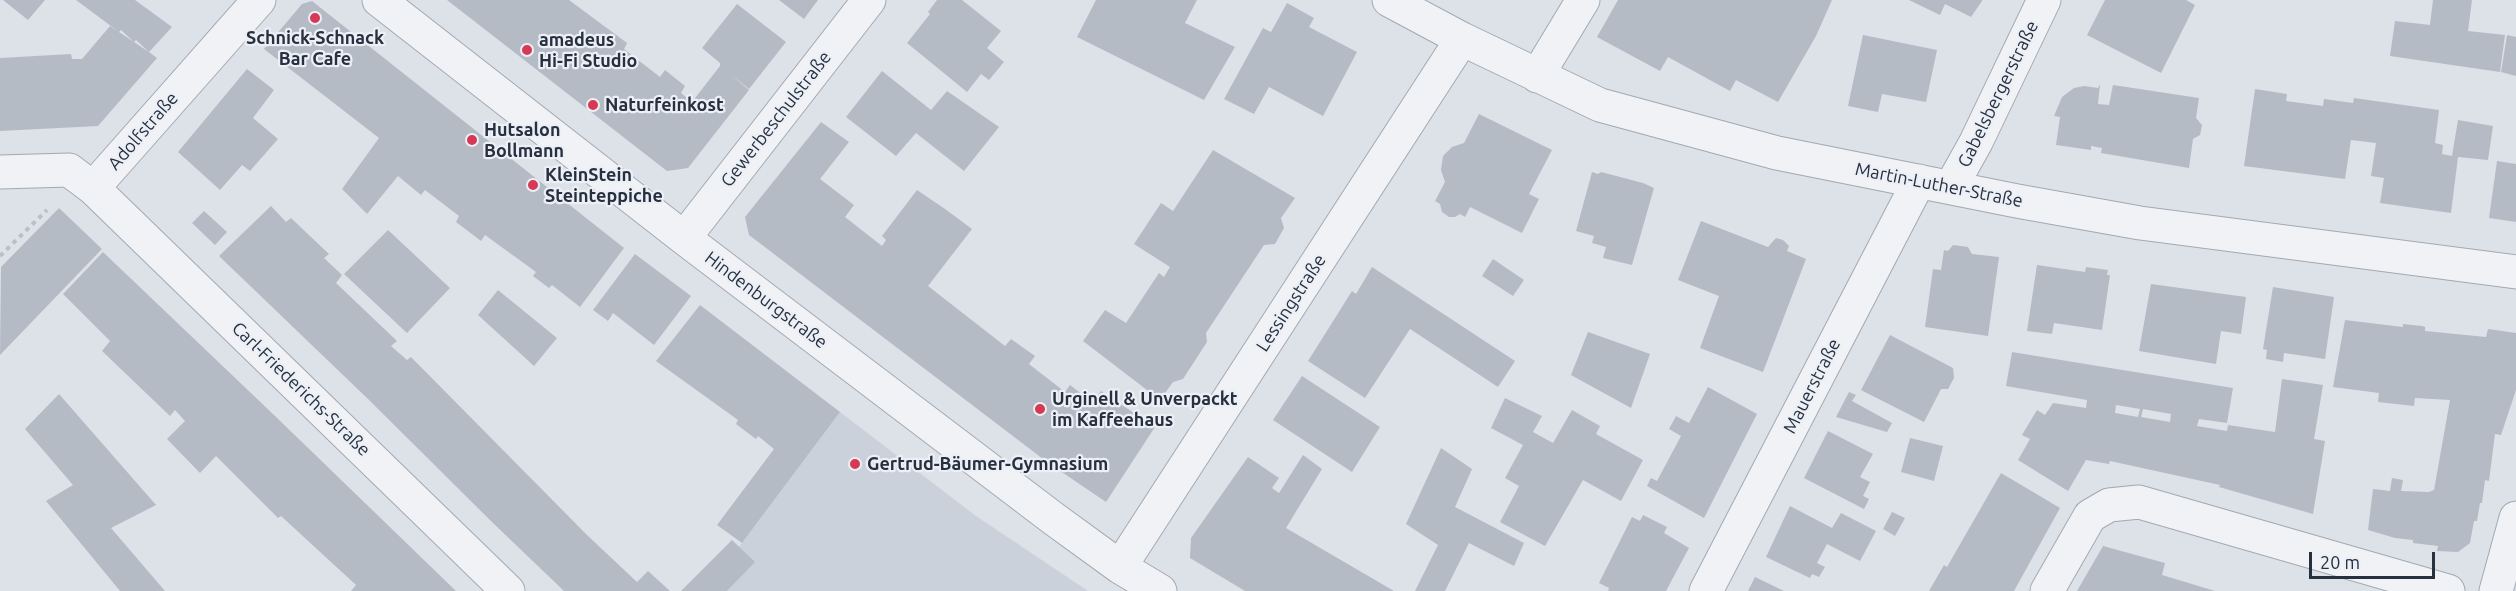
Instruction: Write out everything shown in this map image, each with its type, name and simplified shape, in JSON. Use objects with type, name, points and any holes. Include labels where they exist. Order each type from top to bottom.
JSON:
[{"type":"street","name":"Adolfstraße","points":[[81,179],[259,0]]},
{"type":"street","name":"Hindenburgstraße","points":[[379,0],[684,238],[1120,567],[1160,591]]},
{"type":"street","name":"Gewerbeschulstraße","points":[[684,238],[869,0]]},
{"type":"street","name":"Martin-Luther-Straße","points":[[1389,0],[1462,39],[1600,105],[1777,153],[2140,223],[2516,272]]},
{"type":"street","points":[[1537,75],[1583,0]]},
{"type":"street","name":"Gabelsbergerstraße","points":[[1951,187],[1976,142],[2044,0]]},
{"type":"street","name":"Lessingstraße","points":[[1120,567],[1462,39]]},
{"type":"street","points":[[0,172],[81,179]]},
{"type":"street","name":"Carl-Friederichs-Straße","points":[[81,179],[508,591]]},
{"type":"street","name":"Mauerstraße","points":[[1706,591],[1918,181]]},
{"type":"street","points":[[2047,591],[2090,516],[2109,505],[2139,502],[2448,591]]},
{"type":"street","points":[[2496,591],[2516,518]]},
{"type":"path","points":[[0,256],[81,179]]},
{"type":"shaded area","name":"Gertrud-Bäumer-Gymnasium","points":[[840,412],[976,516],[1088,591],[727,591],[754,562],[739,547]]},
{"type":"building","points":[[3,0],[45,0],[28,20]]},
{"type":"building","points":[[76,0],[135,0],[172,27],[149,52],[121,30],[119,32]]},
{"type":"building","points":[[447,0],[569,0],[627,43],[624,49],[660,77],[665,70],[685,86],[681,93],[692,102],[720,66],[720,63],[702,48],[737,4],[786,42],[749,89],[730,74],[749,90],[688,168],[667,171]]},
{"type":"building","points":[[779,0],[818,0],[804,19]]},
{"type":"building","points":[[937,0],[962,0],[1001,31],[987,48],[1004,62],[989,80],[981,74],[967,92],[907,43],[930,14],[928,12]]},
{"type":"building","points":[[1096,0],[1197,0],[1185,23],[1235,47],[1204,100],[1077,37]]},
{"type":"building","points":[[1618,0],[1832,0],[1816,36],[1778,102],[1736,80],[1730,91],[1668,57],[1660,71],[1597,37]]},
{"type":"building","points":[[1909,0],[1982,1],[1971,17],[1945,4],[1940,15]]},
{"type":"building","points":[[2105,0],[2186,0],[2195,5],[2161,73],[2087,35]]},
{"type":"building","points":[[2433,0],[2472,0],[2468,31],[2505,35],[2500,72],[2390,56],[2395,21],[2430,25]]},
{"type":"building","points":[[312,1],[624,248],[580,307],[552,285],[549,288],[533,276],[536,272],[485,235],[481,241],[456,222],[459,216],[425,190],[421,195],[398,176],[367,214],[342,189],[379,138],[264,49],[302,4]]},
{"type":"building","points":[[1287,3],[1314,18],[1309,27],[1357,52],[1323,116],[1269,87],[1254,114],[1224,99],[1263,28],[1271,32]]},
{"type":"building","points":[[110,26],[157,58],[98,126],[0,131],[0,58],[71,54],[72,59],[82,59]]},
{"type":"building","points":[[1863,35],[1937,50],[1926,102],[1882,94],[1878,112],[1848,106]]},
{"type":"building","points":[[2507,35],[2516,37],[2516,76],[2501,72]]},
{"type":"building","points":[[247,69],[274,90],[253,118],[278,139],[250,171],[242,165],[220,190],[178,152]]},
{"type":"building","points":[[882,71],[931,110],[947,91],[999,127],[964,171],[916,133],[896,156],[846,117]]},
{"type":"building","points":[[2100,84],[2098,104],[2109,105],[2113,85],[2199,98],[2196,118],[2202,125],[2200,135],[2193,139],[2189,168],[2101,153],[2102,148],[2091,146],[2091,150],[2056,145],[2060,117],[2054,116],[2062,97],[2074,88],[2084,86],[2098,88]]},
{"type":"building","points":[[2255,89],[2287,94],[2286,101],[2323,106],[2324,99],[2353,103],[2354,98],[2439,110],[2435,143],[2443,145],[2442,154],[2452,156],[2458,120],[2493,126],[2488,160],[2458,157],[2451,213],[2380,203],[2384,178],[2371,176],[2376,143],[2351,140],[2345,179],[2244,166]]},
{"type":"building","points":[[1479,114],[1552,150],[1529,194],[1539,199],[1522,233],[1470,207],[1465,217],[1460,214],[1449,217],[1442,212],[1440,204],[1435,201],[1445,182],[1441,170],[1443,156],[1452,147],[1464,143]]},
{"type":"building","points":[[821,122],[849,142],[820,179],[854,205],[845,217],[882,246],[886,240],[882,236],[917,190],[972,229],[928,286],[1005,346],[1011,339],[1035,356],[1029,364],[1065,392],[1070,385],[1092,402],[1101,391],[1155,427],[1106,502],[1047,462],[749,235],[745,217]]},
{"type":"building","points":[[1213,150],[1295,198],[1281,218],[1284,228],[1275,244],[1264,245],[1206,333],[1207,342],[1183,379],[1173,382],[1160,400],[1083,341],[1105,310],[1126,323],[1159,273],[1164,277],[1170,267],[1134,244],[1161,203],[1173,211]]},
{"type":"building","points":[[2497,161],[2516,164],[2516,222],[2489,218]]},
{"type":"building","points":[[1592,172],[1598,174],[1601,172],[1654,188],[1632,265],[1603,258],[1606,247],[1592,243],[1594,236],[1576,231]]},
{"type":"building","points":[[271,206],[286,222],[291,218],[329,254],[324,258],[342,275],[336,283],[397,341],[391,346],[407,360],[411,357],[587,535],[637,582],[648,571],[670,591],[564,591],[493,523],[219,256]]},
{"type":"building","points":[[59,208],[102,249],[0,355],[1,267]]},
{"type":"building","points":[[204,211],[227,232],[215,245],[192,223]]},
{"type":"building","points":[[1701,221],[1768,247],[1776,238],[1783,240],[1789,246],[1787,251],[1806,259],[1763,372],[1700,348],[1719,296],[1678,280]]},
{"type":"building","points":[[388,230],[450,288],[407,333],[344,274]]},
{"type":"building","points":[[1953,245],[1968,247],[1972,254],[1999,257],[1988,336],[1925,327],[1933,269],[1941,270],[1944,250],[1948,251]]},
{"type":"building","points":[[103,252],[456,591],[351,591],[356,585],[281,516],[278,518],[216,456],[200,473],[167,439],[185,421],[175,410],[170,416],[102,351],[110,341],[63,294]]},
{"type":"building","points":[[635,254],[691,296],[654,345],[613,313],[608,321],[593,310]]},
{"type":"building","points":[[1493,259],[1524,280],[1513,296],[1482,276]]},
{"type":"building","points":[[2037,265],[2085,272],[2086,267],[2108,270],[2107,275],[2110,275],[2102,330],[2054,323],[2052,334],[2027,331]]},
{"type":"building","points":[[1372,267],[1515,361],[1498,387],[1410,329],[1365,398],[1308,361],[1352,291],[1356,294]]},
{"type":"building","points":[[2151,284],[2246,297],[2241,334],[2221,331],[2216,364],[2139,351]]},
{"type":"building","points":[[2273,287],[2334,297],[2325,359],[2284,353],[2283,362],[2266,359],[2267,350],[2263,349]]},
{"type":"building","points":[[498,290],[557,338],[534,366],[478,315]]},
{"type":"building","points":[[700,305],[840,412],[742,543],[717,525],[774,449],[758,436],[756,439],[736,424],[738,420],[656,361]]},
{"type":"building","points":[[2345,320],[2403,327],[2403,324],[2422,326],[2425,327],[2425,331],[2486,337],[2488,329],[2516,333],[2516,390],[2501,435],[2495,434],[2489,481],[2485,480],[2482,503],[2480,503],[2477,521],[2474,521],[2470,543],[2458,552],[2437,551],[2438,546],[2413,543],[2413,540],[2395,538],[2368,530],[2373,489],[2390,491],[2392,478],[2403,480],[2401,491],[2429,492],[2434,490],[2450,400],[2415,398],[2414,406],[2378,402],[2379,393],[2333,387]]},
{"type":"building","points":[[1588,332],[1650,354],[1631,408],[1571,375]]},
{"type":"building","points":[[1890,335],[1953,368],[1954,378],[1948,389],[1941,389],[1924,422],[1861,390]]},
{"type":"building","points":[[2012,352],[2233,388],[2227,423],[2199,419],[2197,426],[2227,431],[2228,425],[2275,432],[2282,379],[2323,385],[2314,439],[2325,441],[2313,514],[2219,487],[2220,485],[2110,461],[2109,464],[2086,460],[2068,491],[2018,460],[2030,439],[2022,435],[2037,410],[2045,415],[2053,403],[2086,408],[2087,400],[2006,386]],"holes":[[[2116,405],[2140,409],[2138,417],[2115,413]],[[2143,409],[2171,414],[2170,422],[2141,417]]]},
{"type":"building","points":[[1302,376],[1380,427],[1352,472],[1273,420]]},
{"type":"building","points":[[1708,387],[1757,414],[1704,518],[1647,486],[1651,478],[1657,481],[1681,436],[1669,429],[1676,416],[1689,423]]},
{"type":"building","points":[[1849,392],[1856,395],[1852,401],[1892,423],[1887,432],[1836,417]]},
{"type":"building","points":[[59,394],[156,505],[111,528],[165,591],[120,591],[46,501],[73,485],[25,429]]},
{"type":"building","points":[[1505,398],[1542,416],[1533,432],[1553,443],[1572,410],[1600,426],[1596,434],[1643,460],[1621,501],[1583,480],[1545,546],[1500,522],[1519,486],[1505,478],[1523,445],[1491,428]]},
{"type":"building","points":[[1828,431],[1873,454],[1860,477],[1870,482],[1863,496],[1869,499],[1864,509],[1804,478]]},
{"type":"building","points":[[1910,438],[1943,446],[1934,481],[1901,472]]},
{"type":"building","points":[[1441,448],[1472,469],[1455,507],[1524,543],[1514,566],[1469,543],[1445,591],[1415,591],[1438,545],[1406,524]]},
{"type":"building","points":[[1303,455],[1322,469],[1286,528],[1394,591],[1245,591],[1190,558],[1191,538],[1248,457],[1279,478],[1272,488],[1279,493]]},
{"type":"building","points":[[2001,473],[2060,508],[2014,591],[1929,591],[1944,565],[1947,567]]},
{"type":"building","points":[[1790,506],[1832,528],[1841,513],[1876,531],[1860,561],[1827,544],[1817,563],[1825,567],[1819,577],[1812,574],[1810,578],[1766,557]]},
{"type":"building","points":[[1892,512],[1905,518],[1895,536],[1883,529]]},
{"type":"building","points":[[1643,515],[1667,527],[1664,533],[1689,548],[1666,591],[1608,591],[1609,588],[1599,583],[1632,517],[1640,521]]},
{"type":"building","points":[[732,540],[755,562],[727,591],[681,591]]},
{"type":"building","points":[[2103,546],[2165,563],[2162,575],[2215,591],[2077,591]]},
{"type":"building","points":[[1755,577],[1784,591],[1748,591]]},
{"type":"place","name":"Schnick-Schnack Bar Cafe","points":[[315,18]]},
{"type":"place","name":"amadeus Hi-Fi Studio","points":[[527,50]]},
{"type":"place","name":"Naturfeinkost","points":[[593,105]]},
{"type":"place","name":"Hutsalon Bollmann","points":[[472,140]]},
{"type":"place","name":"KleinStein Steinteppiche","points":[[533,185]]},
{"type":"place","name":"Urginell & Unverpackt im Kaffeehaus","points":[[1040,409]]},
{"type":"place","name":"Gertrud-Bäumer-Gymnasium","points":[[855,464]]}]
